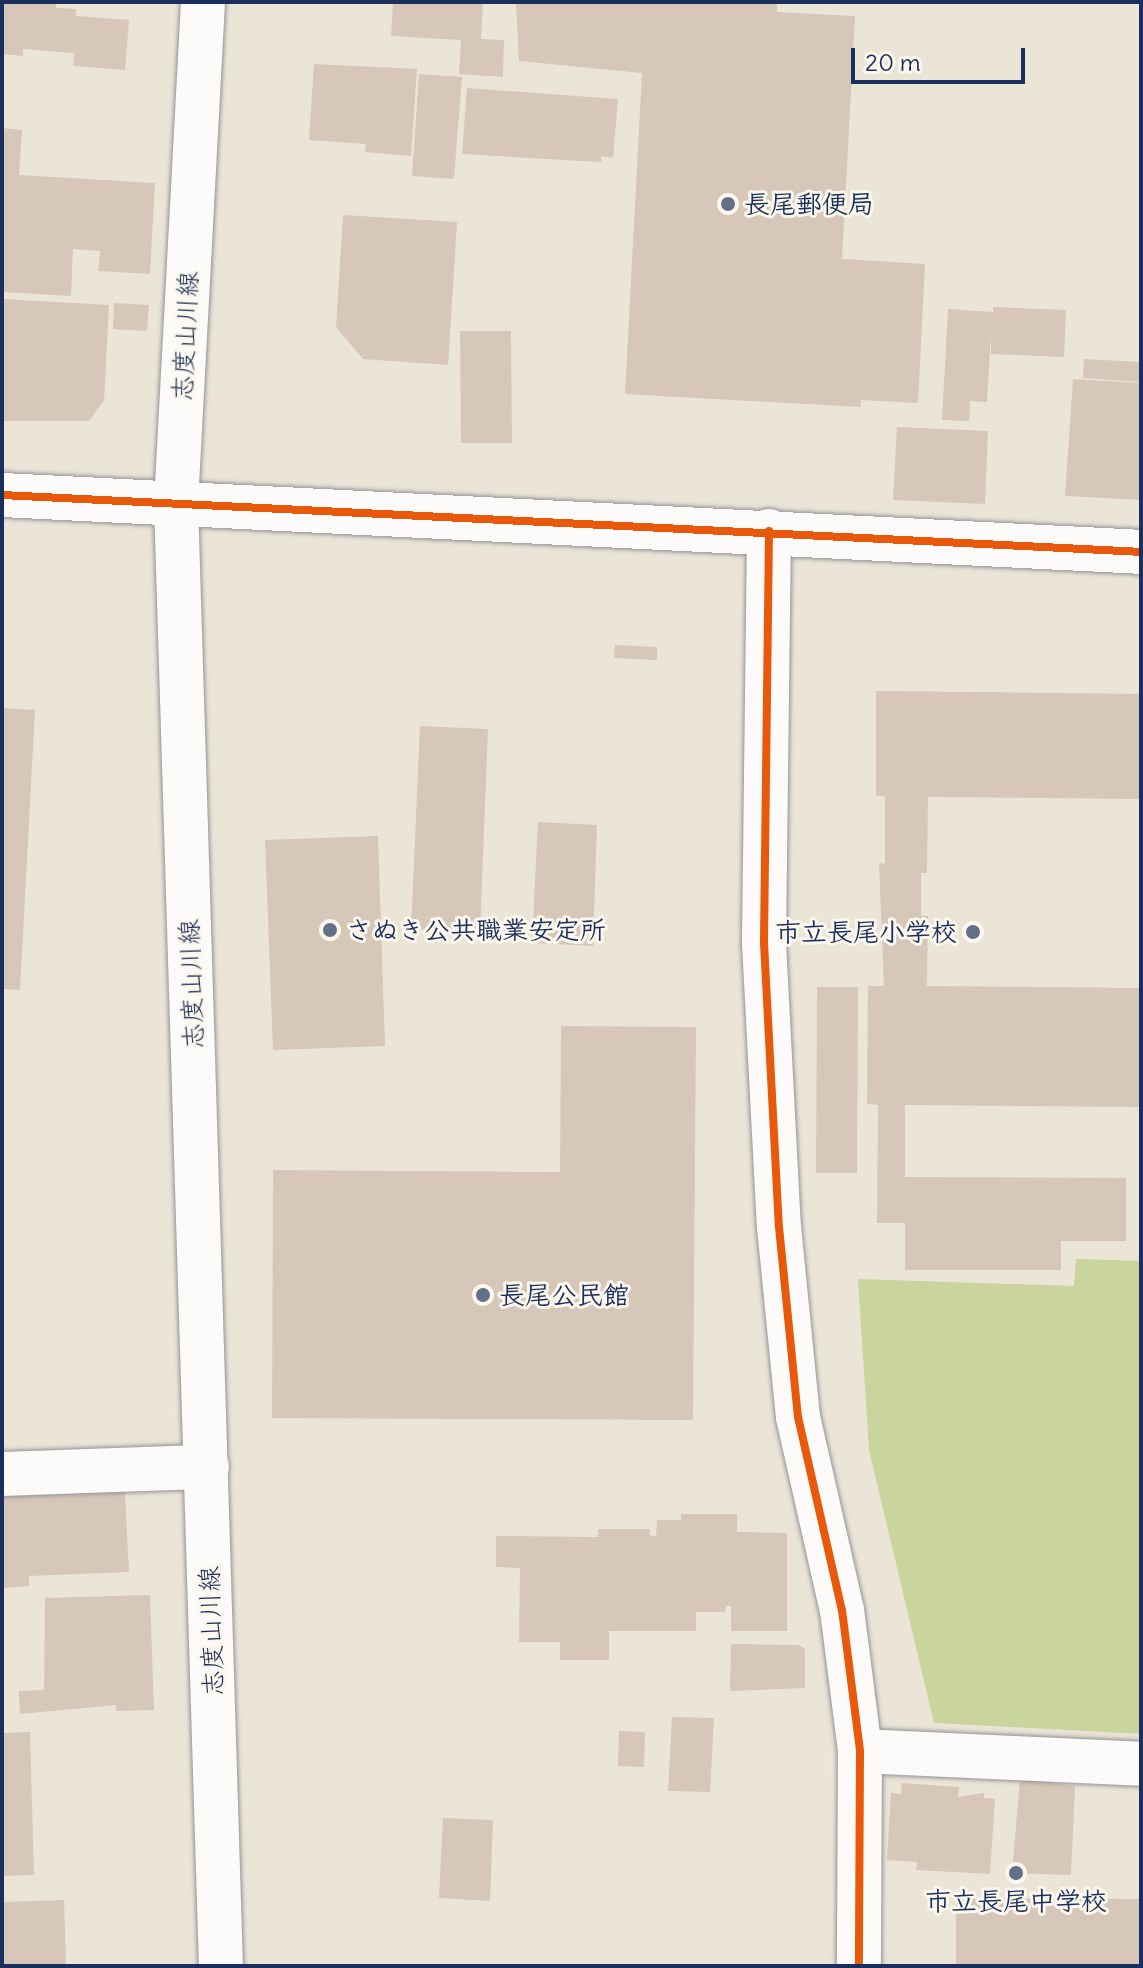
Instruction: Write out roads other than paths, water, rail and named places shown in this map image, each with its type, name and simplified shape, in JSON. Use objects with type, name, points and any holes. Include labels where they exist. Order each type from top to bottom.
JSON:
[{"type":"street","name":"志度山川線","points":[[203,2],[176,503],[221,1966]]},
{"type":"street","points":[[2,495],[1141,552]]},
{"type":"street","points":[[769,531],[764,943],[779,1227],[798,1417],[842,1610],[860,1751],[859,1966]]},
{"type":"street","points":[[2,1474],[207,1467]]},
{"type":"street","points":[[860,1751],[1141,1764]]},
{"type":"place","name":"長尾郵便局","points":[[728,204]]},
{"type":"place","name":"さぬき公共職業安定所","points":[[330,930]]},
{"type":"place","name":"市立長尾小学校","points":[[973,932]]},
{"type":"place","name":"長尾公民館","points":[[483,1295]]},
{"type":"place","name":"市立長尾中学校","points":[[1016,1873]]}]
